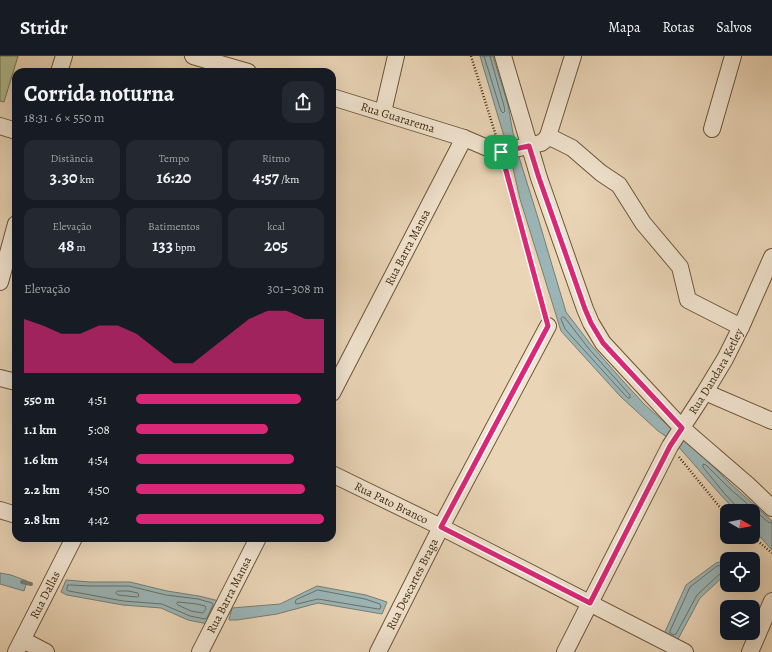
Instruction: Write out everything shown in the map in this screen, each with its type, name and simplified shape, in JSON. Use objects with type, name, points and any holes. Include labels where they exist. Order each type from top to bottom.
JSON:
[{"type":"street","points":[[60,68],[64,56]]},
{"type":"street","points":[[193,56],[238,67]]},
{"type":"street","points":[[383,112],[396,56]]},
{"type":"street","points":[[503,56],[527,146],[591,323],[603,343],[682,428],[748,485],[772,508]]},
{"type":"street","points":[[464,138],[492,150],[502,152],[541,143],[546,140],[573,56]]},
{"type":"street","points":[[712,129],[733,56]]},
{"type":"street","name":"Rua Guararema","points":[[336,98],[464,138]]},
{"type":"street","points":[[0,126],[12,130]]},
{"type":"street","points":[[548,136],[572,148],[601,173],[619,185],[643,223],[680,267],[688,300],[741,327]]},
{"type":"street","name":"Rua Barra Mansa","points":[[336,384],[464,138]]},
{"type":"street","points":[[0,282],[12,238]]},
{"type":"street","name":"Rua Dandara Ketley","points":[[566,652],[670,446],[725,360],[772,257]]},
{"type":"street","name":"Rua Descartes Braga","points":[[378,652],[441,527],[548,326]]},
{"type":"street","points":[[0,378],[12,381]]},
{"type":"street","points":[[705,392],[772,421]]},
{"type":"street","name":"Rua Pato Branco","points":[[336,476],[441,527],[685,652]]},
{"type":"street","points":[[0,510],[12,514]]},
{"type":"street","name":"Rua Dallas","points":[[20,646],[68,542]]},
{"type":"street","name":"Rua Barra Mansa","points":[[200,652],[256,542]]},
{"type":"street","points":[[750,652],[772,601]]},
{"type":"street","points":[[20,646],[46,652]]},
{"type":"path","points":[[471,56],[502,152],[548,326]]},
{"type":"path","points":[[670,446],[720,508]]},
{"type":"path","points":[[760,543],[772,553]]},
{"type":"green space","points":[[0,56],[18,56],[14,68],[12,68],[12,76],[4,102],[0,101]]},
{"type":"water","points":[[480,56],[493,56],[508,105],[516,141],[506,143]]},
{"type":"water","points":[[518,154],[566,312],[592,346],[623,381],[644,404],[672,429],[667,437],[658,431],[620,396],[561,331],[520,199],[510,155]]},
{"type":"water","points":[[682,436],[753,504],[730,504],[676,444]]},
{"type":"water","points":[[760,510],[772,521],[772,550],[760,537]]},
{"type":"water","points":[[720,562],[720,579],[700,598],[677,641],[664,634],[686,585],[716,563]]},
{"type":"water","points":[[0,573],[11,575],[27,581],[24,591],[0,584]]},
{"type":"water","points":[[66,580],[90,582],[130,582],[219,601],[208,624],[188,620],[161,608],[123,605],[67,595],[61,592]]},
{"type":"water","points":[[317,586],[366,595],[387,602],[382,614],[318,603],[277,614],[229,620],[232,608],[280,604]]},
{"type":"waterway","points":[[22,582],[31,584]]},
{"type":"route","points":[[529,146],[591,323],[603,343],[682,428],[670,446],[590,603],[441,527],[548,326],[501,152],[529,146]]}]
